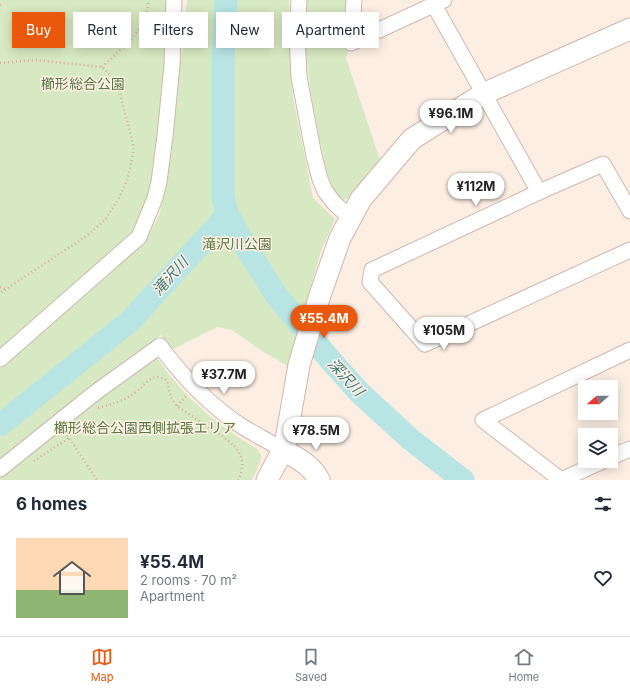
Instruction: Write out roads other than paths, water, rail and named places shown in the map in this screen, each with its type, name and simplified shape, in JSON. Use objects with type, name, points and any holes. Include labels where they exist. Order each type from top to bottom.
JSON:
[{"type":"street","points":[[0,359],[139,237],[156,198],[166,136],[172,65],[174,0]]},
{"type":"street","points":[[299,0],[296,35],[299,77],[314,156],[325,191],[335,204],[351,218]]},
{"type":"street","points":[[354,0],[350,43],[439,2],[483,94],[539,192]]},
{"type":"street","points":[[267,480],[283,450],[286,440],[298,375],[320,295],[340,238],[361,199],[412,139],[483,94],[630,29]]},
{"type":"street","points":[[630,211],[603,164],[539,192],[372,270],[370,282],[425,344],[630,250]]},
{"type":"street","points":[[0,469],[65,428],[96,392],[160,346],[174,366],[196,389],[226,415],[243,427],[307,464],[319,480]]},
{"type":"street","points":[[588,468],[561,480],[483,420],[630,350]]},
{"type":"street","points":[[618,454],[630,449]]},
{"type":"waterway","name":"深沢川","points":[[226,0],[223,55],[223,197],[227,213],[247,249],[276,295],[332,362],[360,393],[410,439],[463,480]]},
{"type":"waterway","name":"滝沢川","points":[[0,425],[130,321],[219,224],[227,213]]},
{"type":"park label","name":"櫛形総合公園","points":[[83,83]]},
{"type":"park label","name":"滝沢川公園","points":[[237,243]]},
{"type":"park label","name":"櫛形総合公園西側拡張エリア","points":[[145,427]]}]
